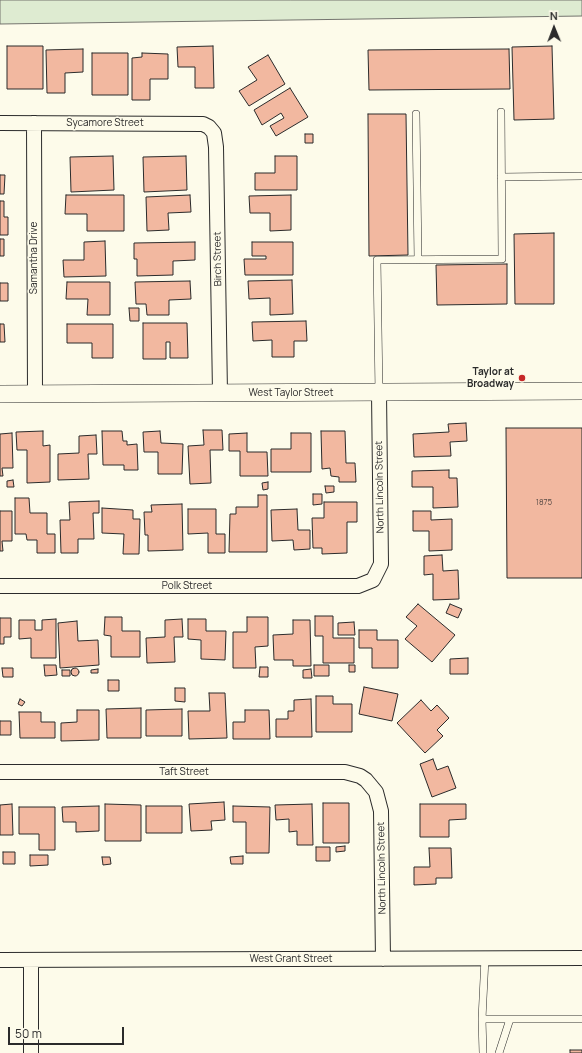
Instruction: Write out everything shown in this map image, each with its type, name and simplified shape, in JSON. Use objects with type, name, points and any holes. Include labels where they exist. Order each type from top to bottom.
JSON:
[{"type":"street","name":"Sycamore Street","points":[[0,123],[203,124],[209,127]]},
{"type":"street","name":"Samantha Drive","points":[[34,123],[35,394]]},
{"type":"street","name":"Birch Street","points":[[209,127],[214,133],[216,147],[220,393]]},
{"type":"street","name":"West Taylor Street","points":[[0,394],[582,391]]},
{"type":"street","name":"North Lincoln Street","points":[[373,580],[381,564],[379,393]]},
{"type":"street","name":"Polk Street","points":[[0,586],[358,586],[373,580]]},
{"type":"street","name":"Taft Street","points":[[0,772],[345,772],[360,776],[366,780]]},
{"type":"street","name":"North Lincoln Street","points":[[366,780],[376,792],[382,811],[383,959]]},
{"type":"street","name":"West Grant Street","points":[[0,960],[582,958]]},
{"type":"street","points":[[31,960],[31,1053]]},
{"type":"lane","points":[[379,393],[377,260],[502,259],[500,112]]},
{"type":"lane","points":[[416,114],[418,260]]},
{"type":"lane","points":[[501,177],[582,176]]},
{"type":"lane","points":[[483,1053],[482,1019],[485,958]]},
{"type":"lane","points":[[482,1019],[582,1019]]},
{"type":"lane","points":[[499,1053],[510,1019]]},
{"type":"green space","points":[[0,0],[582,0],[582,16],[0,24]]},
{"type":"building","points":[[7,46],[43,46],[43,89],[7,89]]},
{"type":"building","points":[[213,46],[214,88],[195,88],[195,67],[178,67],[177,47]]},
{"type":"building","points":[[552,46],[554,119],[514,120],[512,47]]},
{"type":"building","points":[[83,49],[83,72],[65,73],[65,93],[47,93],[46,50]]},
{"type":"building","points":[[509,49],[510,89],[369,90],[368,50]]},
{"type":"building","points":[[92,53],[128,53],[128,95],[92,95]]},
{"type":"building","points":[[142,53],[168,54],[168,79],[150,79],[150,100],[132,100],[132,58],[142,57]]},
{"type":"building","points":[[268,55],[285,84],[249,106],[239,91],[257,80],[248,67]]},
{"type":"building","points":[[290,88],[308,117],[276,136],[270,126],[284,118],[281,113],[262,125],[254,110]]},
{"type":"building","points":[[368,114],[406,114],[408,255],[369,256]]},
{"type":"building","points":[[305,134],[313,134],[313,143],[305,143]]},
{"type":"building","points":[[113,156],[114,190],[71,192],[70,157]]},
{"type":"building","points":[[186,156],[187,190],[144,192],[143,157]]},
{"type":"building","points":[[275,156],[297,156],[297,190],[255,190],[255,173],[275,173]]},
{"type":"building","points":[[0,175],[5,175],[4,194],[0,194]]},
{"type":"building","points":[[66,195],[124,195],[124,231],[87,231],[87,214],[65,214]]},
{"type":"building","points":[[190,195],[191,212],[168,213],[169,230],[147,231],[146,197]]},
{"type":"building","points":[[291,195],[291,230],[270,231],[270,213],[250,213],[249,196]]},
{"type":"building","points":[[0,201],[4,201],[4,217],[8,217],[8,235],[0,235]]},
{"type":"building","points":[[554,233],[554,304],[515,304],[514,234]]},
{"type":"building","points":[[0,239],[4,239],[4,256],[0,256]]},
{"type":"building","points":[[105,241],[106,276],[64,277],[63,260],[84,260],[84,242]]},
{"type":"building","points":[[195,242],[195,260],[173,261],[173,275],[137,276],[137,259],[134,259],[134,243]]},
{"type":"building","points":[[252,242],[293,242],[293,275],[245,275],[244,259],[266,259],[266,256],[252,256]]},
{"type":"building","points":[[507,264],[507,304],[437,305],[436,265]]},
{"type":"building","points":[[292,280],[293,314],[270,315],[270,298],[249,299],[248,281]]},
{"type":"building","points":[[190,281],[191,299],[169,300],[169,315],[147,315],[146,304],[136,304],[135,282]]},
{"type":"building","points":[[67,282],[110,282],[110,315],[87,315],[88,299],[66,299]]},
{"type":"building","points":[[0,283],[8,283],[8,301],[0,301]]},
{"type":"building","points":[[129,308],[139,308],[139,321],[130,321]]},
{"type":"building","points":[[306,321],[307,341],[294,341],[294,357],[272,357],[272,340],[253,341],[252,322]]},
{"type":"building","points":[[143,323],[187,323],[188,358],[170,358],[170,342],[166,342],[166,359],[143,359]]},
{"type":"building","points":[[0,324],[4,324],[5,342],[0,342]]},
{"type":"building","points":[[67,324],[113,324],[113,358],[92,358],[92,343],[67,343]]},
{"type":"building","points":[[466,423],[467,441],[450,442],[451,456],[414,457],[413,434],[449,432],[448,424]]},
{"type":"building","points":[[506,428],[582,428],[582,578],[507,578]]},
{"type":"building","points":[[203,430],[222,430],[223,450],[210,450],[211,483],[190,484],[188,446],[204,445]]},
{"type":"building","points":[[43,431],[43,446],[50,445],[50,482],[27,483],[27,450],[17,450],[16,432]]},
{"type":"building","points":[[102,431],[122,431],[123,441],[127,441],[127,445],[137,444],[138,470],[124,470],[124,465],[103,465]]},
{"type":"building","points":[[160,431],[161,443],[183,444],[182,474],[158,474],[158,452],[144,452],[143,432]]},
{"type":"building","points":[[321,431],[345,431],[346,463],[355,463],[356,482],[339,482],[339,477],[331,476],[330,468],[322,469]]},
{"type":"building","points":[[12,433],[13,468],[2,468],[3,476],[0,476],[0,434]]},
{"type":"building","points":[[247,433],[247,452],[267,452],[268,476],[240,476],[240,451],[229,451],[229,434]]},
{"type":"building","points":[[291,433],[311,433],[311,472],[271,472],[271,449],[291,449]]},
{"type":"building","points":[[96,435],[97,454],[88,454],[89,479],[58,480],[58,454],[79,453],[79,436]]},
{"type":"building","points":[[449,470],[449,478],[457,478],[458,507],[433,508],[433,487],[412,487],[412,471]]},
{"type":"building","points":[[13,480],[14,487],[7,487],[7,481]]},
{"type":"building","points":[[268,482],[268,489],[263,490],[262,483]]},
{"type":"building","points":[[325,486],[334,486],[334,492],[326,493]]},
{"type":"building","points":[[313,494],[322,494],[322,504],[313,505]]},
{"type":"building","points":[[258,495],[267,495],[267,552],[229,552],[230,514],[236,514],[236,507],[258,507]]},
{"type":"building","points":[[15,498],[29,498],[30,513],[47,513],[47,534],[55,534],[55,553],[37,553],[37,540],[27,540],[26,534],[15,534]]},
{"type":"building","points":[[99,501],[99,513],[93,513],[94,539],[78,539],[78,553],[61,553],[60,520],[70,520],[69,502]]},
{"type":"building","points":[[324,502],[357,502],[357,522],[347,522],[347,553],[322,554],[322,548],[313,548],[312,518],[324,518]]},
{"type":"building","points":[[182,504],[183,550],[148,551],[148,535],[145,535],[144,512],[152,512],[151,505]]},
{"type":"building","points":[[102,508],[133,510],[133,519],[140,519],[139,554],[123,554],[124,534],[102,533]]},
{"type":"building","points":[[188,509],[216,509],[216,534],[225,534],[225,553],[208,553],[208,533],[188,534]]},
{"type":"building","points":[[297,509],[298,530],[310,530],[310,549],[294,550],[293,540],[272,541],[271,510]]},
{"type":"building","points":[[0,511],[12,511],[12,541],[2,541],[3,551],[0,551]]},
{"type":"building","points":[[413,511],[431,511],[431,520],[452,519],[452,550],[429,551],[429,531],[413,531]]},
{"type":"building","points":[[442,555],[443,571],[458,570],[459,599],[433,600],[433,574],[424,575],[424,556]]},
{"type":"building","points":[[418,604],[455,635],[432,662],[405,639],[417,626],[406,617]]},
{"type":"building","points":[[450,604],[462,609],[458,618],[446,613]]},
{"type":"building","points":[[315,616],[333,616],[333,638],[354,638],[354,663],[323,663],[323,636],[315,636]]},
{"type":"building","points":[[105,617],[122,617],[122,631],[140,631],[140,657],[111,657],[111,636],[104,635]]},
{"type":"building","points":[[247,617],[268,617],[268,646],[255,647],[256,668],[233,668],[233,632],[247,632]]},
{"type":"building","points":[[0,618],[11,618],[11,637],[4,637],[4,644],[0,644]]},
{"type":"building","points":[[56,619],[56,658],[31,658],[31,638],[19,639],[19,620],[35,620],[35,630],[42,630],[42,620]]},
{"type":"building","points":[[182,619],[183,637],[174,637],[175,662],[147,663],[146,638],[165,637],[165,620]]},
{"type":"building","points":[[188,619],[206,619],[206,631],[226,631],[225,660],[201,659],[201,640],[188,639]]},
{"type":"building","points":[[293,620],[310,620],[311,666],[293,666],[293,660],[274,660],[273,635],[293,634]]},
{"type":"building","points":[[77,621],[78,641],[98,640],[99,665],[60,668],[58,623]]},
{"type":"building","points":[[354,622],[355,635],[338,635],[338,623]]},
{"type":"building","points":[[359,630],[377,630],[377,640],[398,640],[398,668],[372,668],[372,648],[359,648]]},
{"type":"building","points":[[468,658],[468,674],[450,674],[450,659]]},
{"type":"building","points":[[44,665],[56,665],[57,675],[45,676]]},
{"type":"building","points":[[314,665],[329,665],[329,676],[314,676]]},
{"type":"building","points":[[349,665],[355,665],[355,672],[349,672]]},
{"type":"building","points":[[260,667],[268,667],[268,677],[259,677]]},
{"type":"building","points":[[2,668],[13,668],[13,677],[3,677]]},
{"type":"building","points":[[73,668],[77,668],[79,672],[77,676],[73,676],[71,674],[71,670]]},
{"type":"building","points":[[98,669],[98,673],[91,673],[91,670]]},
{"type":"building","points":[[311,669],[312,678],[303,678],[303,670]]},
{"type":"building","points":[[62,670],[70,670],[70,676],[62,676]]},
{"type":"building","points":[[108,680],[119,680],[119,691],[108,691]]},
{"type":"building","points":[[364,687],[398,694],[392,721],[359,714]]},
{"type":"building","points":[[175,688],[185,688],[185,702],[175,701]]},
{"type":"building","points":[[209,693],[225,693],[227,738],[189,739],[188,711],[210,711]]},
{"type":"building","points":[[316,696],[333,696],[333,704],[352,704],[352,732],[316,732]]},
{"type":"building","points":[[20,699],[25,702],[22,706],[18,704]]},
{"type":"building","points":[[311,699],[312,737],[276,737],[276,719],[288,719],[288,711],[294,711],[294,700]]},
{"type":"building","points":[[421,700],[431,711],[437,705],[449,718],[437,730],[443,736],[425,753],[397,723]]},
{"type":"building","points":[[141,708],[141,738],[107,738],[106,709]]},
{"type":"building","points":[[182,709],[182,736],[146,736],[146,710]]},
{"type":"building","points":[[77,710],[99,710],[99,740],[61,741],[61,723],[77,722]]},
{"type":"building","points":[[245,710],[269,710],[270,739],[233,739],[233,722],[245,722]]},
{"type":"building","points":[[19,712],[41,712],[41,722],[55,722],[55,738],[20,738]]},
{"type":"building","points":[[0,721],[11,721],[11,735],[0,735]]},
{"type":"building","points":[[433,759],[437,770],[448,766],[456,788],[432,797],[420,764]]},
{"type":"building","points":[[224,802],[225,820],[211,821],[212,830],[191,831],[189,804]]},
{"type":"building","points":[[323,803],[349,803],[349,843],[323,843]]},
{"type":"building","points":[[12,804],[13,835],[0,835],[0,805]]},
{"type":"building","points":[[105,804],[141,805],[141,841],[105,841]]},
{"type":"building","points":[[312,804],[313,845],[297,845],[297,831],[289,832],[289,819],[276,820],[275,805]]},
{"type":"building","points":[[420,804],[466,804],[466,819],[449,820],[449,837],[420,837]]},
{"type":"building","points":[[99,806],[99,831],[76,832],[76,822],[63,822],[62,807]]},
{"type":"building","points":[[146,806],[182,806],[182,833],[146,833]]},
{"type":"building","points":[[233,806],[270,807],[269,853],[246,853],[246,822],[233,822]]},
{"type":"building","points":[[19,807],[55,807],[55,850],[39,850],[39,834],[19,834]]},
{"type":"building","points":[[345,846],[345,851],[336,852],[336,847]]},
{"type":"building","points":[[316,847],[330,847],[330,861],[316,861]]},
{"type":"building","points":[[429,848],[451,848],[452,878],[436,878],[436,884],[414,885],[414,867],[430,867]]},
{"type":"building","points":[[3,852],[15,852],[15,864],[3,864]]},
{"type":"building","points":[[30,855],[48,855],[48,865],[30,866]]},
{"type":"building","points":[[243,856],[243,864],[231,864],[230,857]]},
{"type":"building","points":[[102,857],[110,857],[111,864],[103,865]]},
{"type":"building","points":[[570,1050],[582,1050],[582,1053],[570,1053]]},
{"type":"place","name":"Taylor at Broadway","points":[[522,378]]}]
